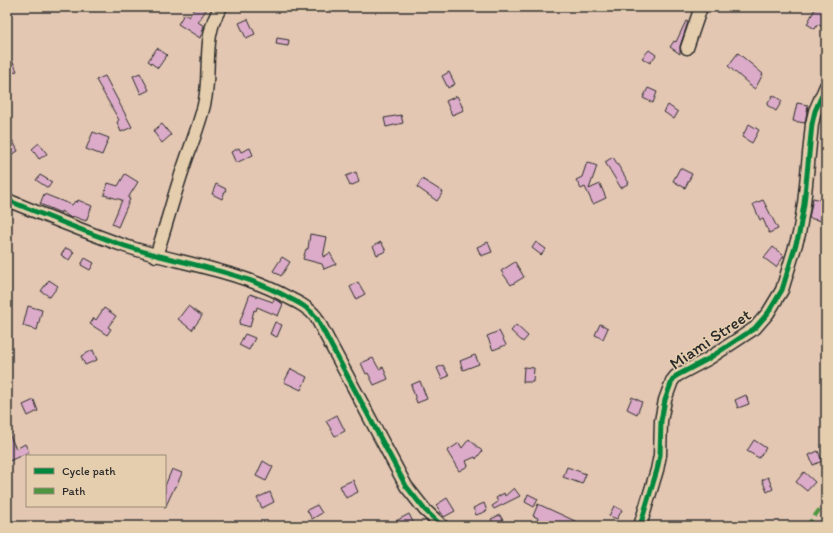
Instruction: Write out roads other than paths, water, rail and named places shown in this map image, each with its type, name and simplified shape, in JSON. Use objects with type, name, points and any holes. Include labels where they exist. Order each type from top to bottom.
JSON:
[{"type":"street","points":[[156,256],[184,166],[199,125],[205,102],[209,40],[214,19],[220,7]]},
{"type":"street","points":[[686,48],[701,7]]},
{"type":"street","name":"Miami Street","points":[[640,526],[657,470],[660,455],[661,421],[665,400],[672,381],[676,376],[708,359],[755,328],[768,312],[782,290],[799,234],[804,204],[812,124],[815,111],[826,86]]},
{"type":"street","points":[[7,200],[56,220],[156,256],[251,280],[284,294],[312,312],[320,323],[406,486],[442,526]]}]
